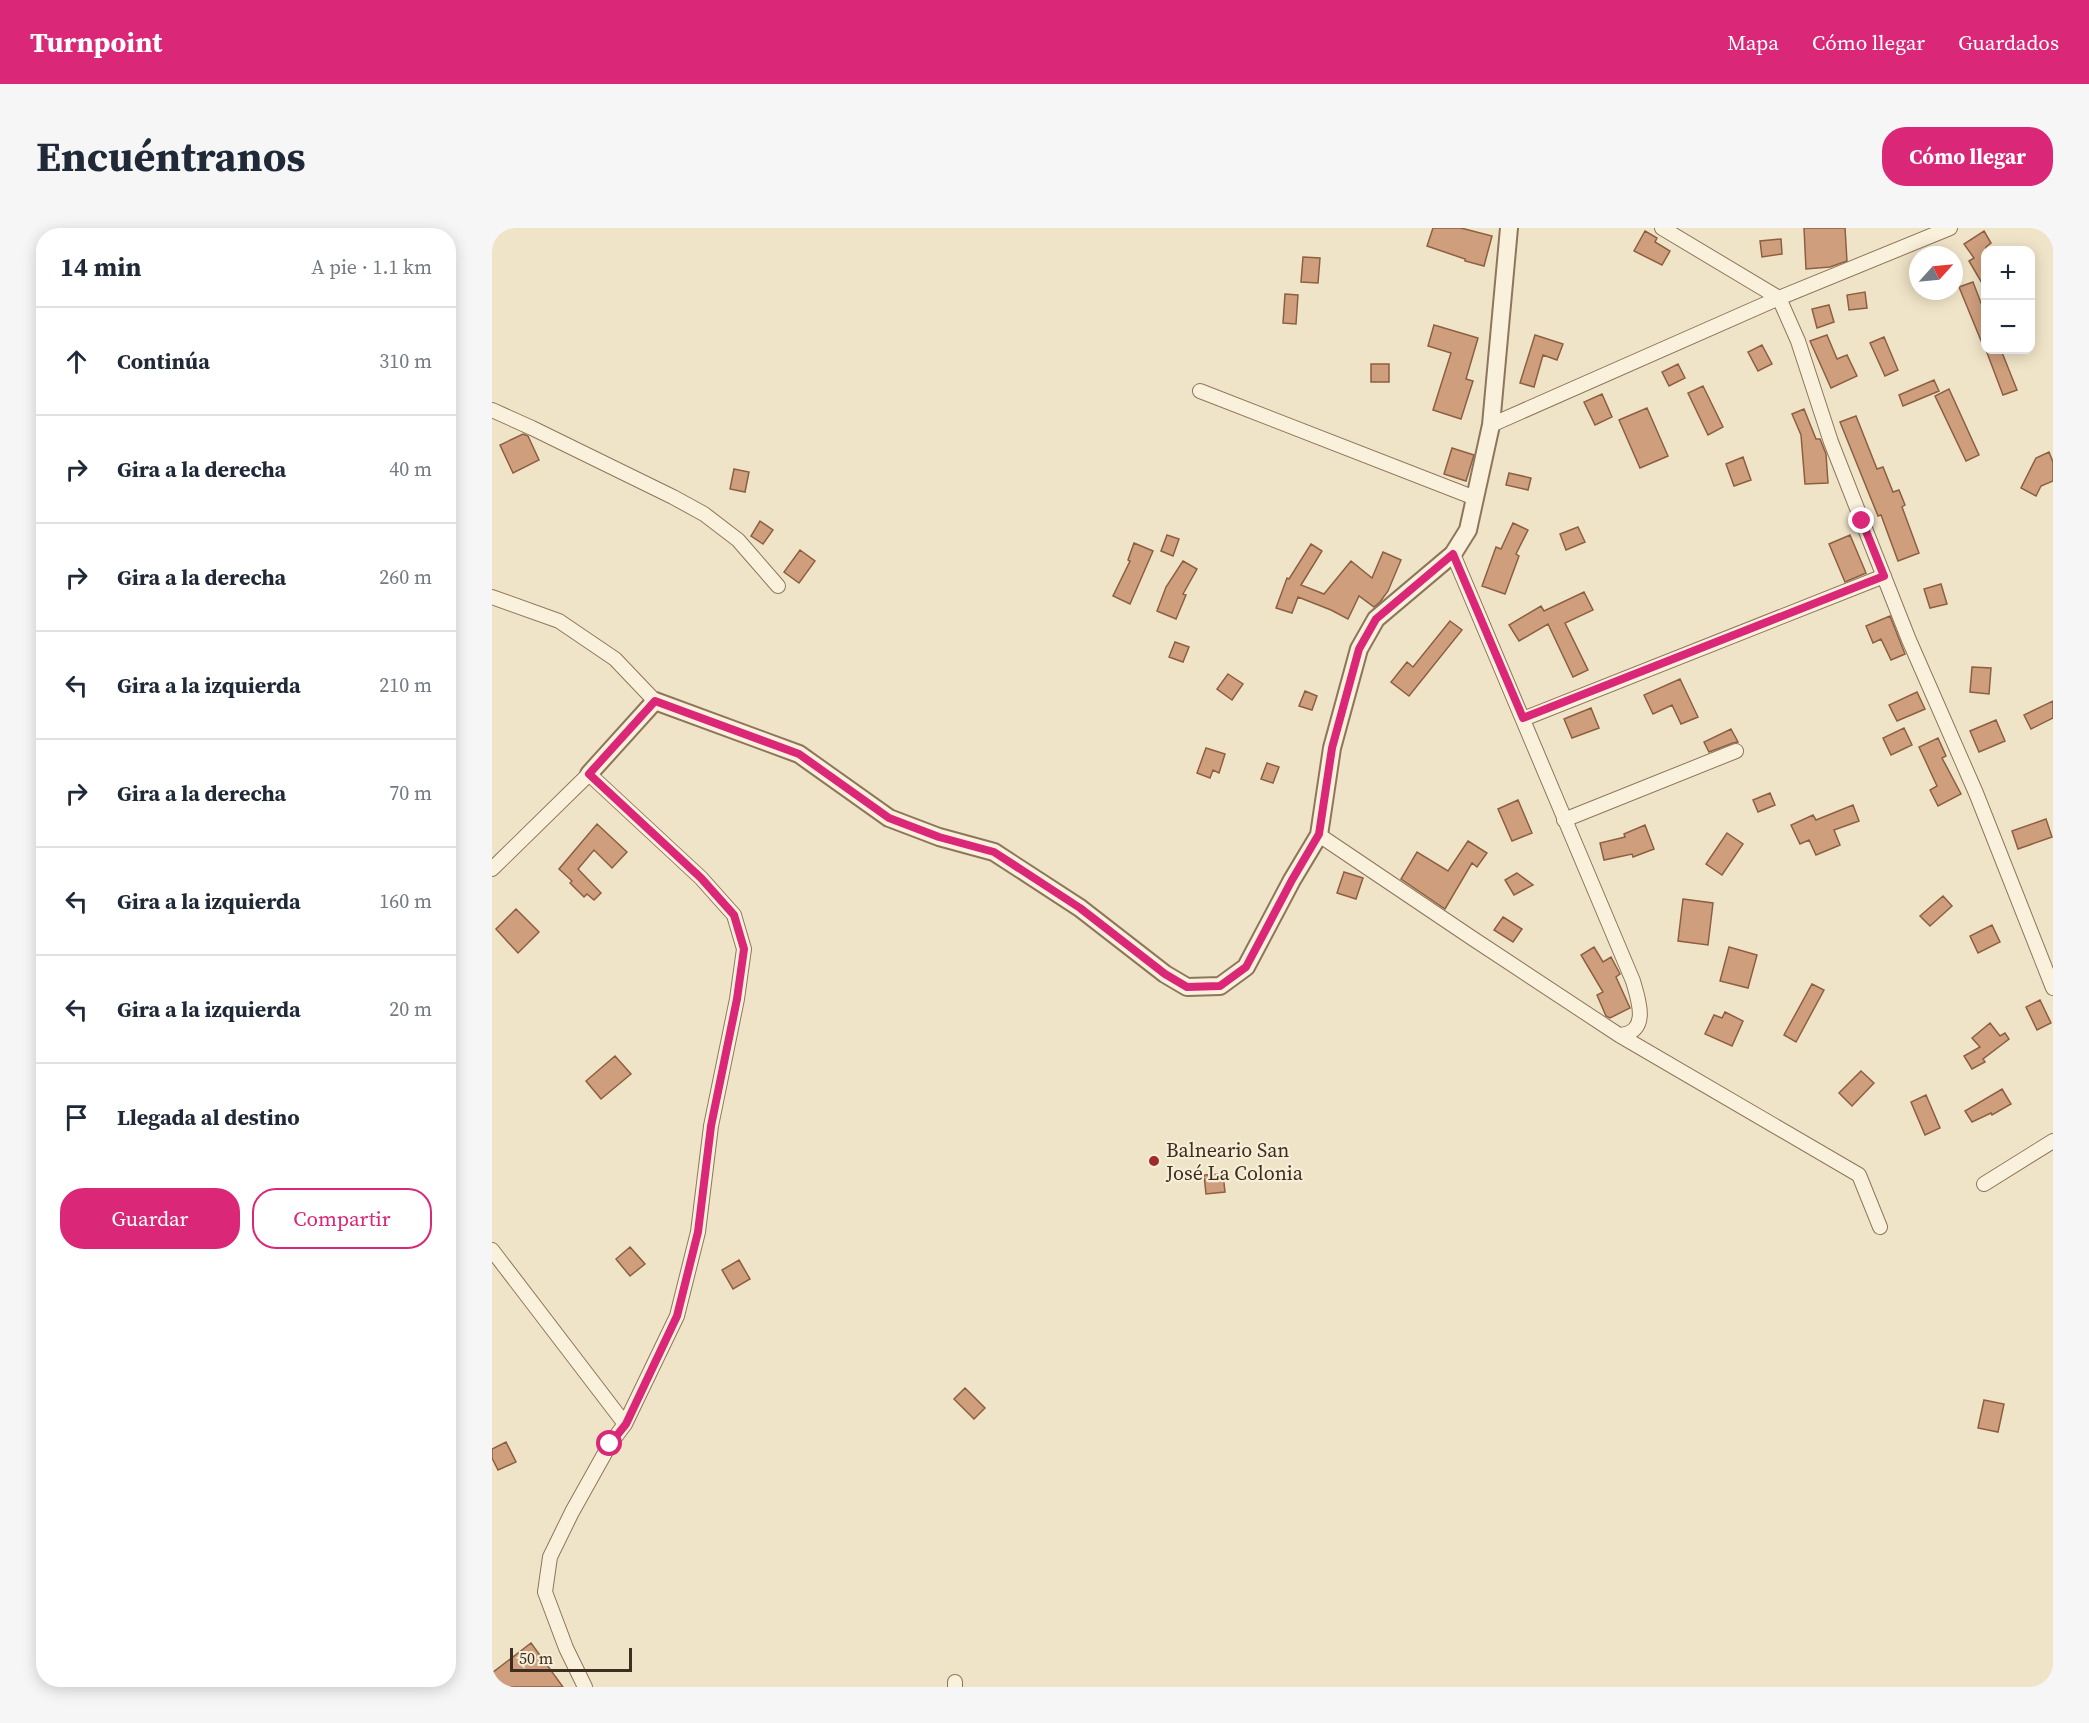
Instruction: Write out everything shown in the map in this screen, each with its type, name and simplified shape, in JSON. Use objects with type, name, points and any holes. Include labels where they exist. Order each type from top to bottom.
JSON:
[{"type":"street","points":[[492,597],[559,621],[615,659],[655,701],[799,754],[889,818],[939,837],[994,852],[1080,908],[1165,974],[1187,987],[1220,986],[1246,967],[1319,834],[1332,748],[1359,649],[1376,619],[1453,554],[1468,530],[1491,425],[1509,228]]},
{"type":"street","points":[[1662,228],[1779,298],[1798,341],[1831,442],[1909,640],[1976,793],[2053,988]]},
{"type":"street","points":[[1491,425],[1779,298],[1950,228]]},
{"type":"street","points":[[1200,391],[1475,498]]},
{"type":"street","points":[[492,410],[704,514],[738,540],[778,585]]},
{"type":"street","points":[[1453,554],[1634,981],[1641,1007],[1639,1022],[1629,1034],[1619,1035]]},
{"type":"street","points":[[1523,718],[1884,576]]},
{"type":"street","points":[[492,869],[589,774],[655,701]]},
{"type":"street","points":[[1564,820],[1736,751]]},
{"type":"street","points":[[585,1687],[566,1648],[545,1592],[550,1557],[610,1444],[626,1424],[677,1316],[698,1232],[711,1126],[737,999],[744,949],[734,915],[701,878],[589,774]]},
{"type":"street","points":[[1319,834],[1619,1035],[1859,1175],[1880,1227]]},
{"type":"street","points":[[1984,1184],[2053,1141]]},
{"type":"street","points":[[492,1250],[626,1424]]},
{"type":"building","points":[[1433,228],[1461,228],[1492,236],[1484,266],[1427,246]]},
{"type":"building","points":[[1804,228],[1845,228],[1847,261],[1830,267],[1806,269]]},
{"type":"building","points":[[1645,231],[1657,238],[1655,242],[1670,251],[1662,265],[1634,251]]},
{"type":"building","points":[[1984,231],[1991,243],[1981,246],[1981,281],[1969,261],[1974,258],[1964,244]]},
{"type":"building","points":[[1781,239],[1782,254],[1762,257],[1760,241]]},
{"type":"building","points":[[1303,257],[1320,258],[1318,283],[1301,282]]},
{"type":"building","points":[[1973,282],[1981,303],[1981,341],[1963,297],[1963,286]]},
{"type":"building","points":[[1865,292],[1867,308],[1849,310],[1847,295]]},
{"type":"building","points":[[1285,294],[1298,295],[1296,324],[1283,323]]},
{"type":"building","points":[[1829,305],[1834,322],[1817,328],[1812,309]]},
{"type":"building","points":[[1434,325],[1478,338],[1466,379],[1473,381],[1461,419],[1433,410],[1451,353],[1428,346]]},
{"type":"building","points":[[1535,335],[1563,344],[1557,360],[1543,355],[1534,387],[1520,383]]},
{"type":"building","points":[[1827,335],[1837,359],[1847,355],[1857,376],[1831,388],[1810,341]]},
{"type":"building","points":[[1884,337],[1898,370],[1885,376],[1870,343]]},
{"type":"building","points":[[1762,345],[1772,364],[1758,371],[1748,352]]},
{"type":"building","points":[[1988,354],[2003,354],[2017,390],[2003,395]]},
{"type":"building","points":[[1371,364],[1389,364],[1389,382],[1371,382]]},
{"type":"building","points":[[1678,364],[1685,378],[1669,386],[1662,372]]},
{"type":"building","points":[[1934,380],[1939,391],[1903,406],[1899,395]]},
{"type":"building","points":[[1703,386],[1723,427],[1708,435],[1688,393]]},
{"type":"building","points":[[1949,389],[1979,455],[1966,461],[1935,396]]},
{"type":"building","points":[[1602,394],[1612,417],[1595,425],[1584,402]]},
{"type":"building","points":[[1647,408],[1668,456],[1640,468],[1619,420]]},
{"type":"building","points":[[1804,409],[1816,439],[1820,439],[1826,454],[1828,483],[1805,484],[1801,435],[1792,414]]},
{"type":"building","points":[[1856,416],[1877,469],[1883,467],[1893,492],[1899,490],[1905,505],[1902,507],[1919,553],[1898,561],[1881,515],[1878,516],[1840,422]]},
{"type":"building","points":[[523,434],[528,436],[539,460],[513,473],[500,445]]},
{"type":"building","points":[[1452,448],[1474,455],[1466,481],[1444,474]]},
{"type":"building","points":[[2049,452],[2053,462],[2053,481],[2041,486],[2036,496],[2021,488],[2036,458]]},
{"type":"building","points":[[1743,457],[1751,480],[1734,486],[1726,464]]},
{"type":"building","points":[[734,469],[749,472],[745,492],[730,489]]},
{"type":"building","points":[[1509,473],[1531,478],[1528,490],[1506,485]]},
{"type":"building","points":[[760,521],[773,530],[763,544],[751,536]]},
{"type":"building","points":[[1513,523],[1528,530],[1516,554],[1519,556],[1505,594],[1482,586],[1496,547],[1501,549]]},
{"type":"building","points":[[1578,527],[1585,542],[1566,550],[1560,534]]},
{"type":"building","points":[[1167,535],[1179,539],[1173,556],[1161,551]]},
{"type":"building","points":[[1850,535],[1866,573],[1845,582],[1829,544]]},
{"type":"building","points":[[1134,543],[1153,551],[1130,604],[1113,596],[1130,561],[1128,560]]},
{"type":"building","points":[[1311,544],[1322,551],[1301,585],[1324,594],[1351,561],[1372,578],[1383,552],[1401,560],[1388,591],[1380,602],[1374,607],[1359,596],[1348,619],[1298,597],[1292,613],[1276,608],[1287,578],[1289,579]]},
{"type":"building","points":[[800,550],[815,561],[799,583],[784,572]]},
{"type":"building","points":[[1183,561],[1197,569],[1183,594],[1186,595],[1176,619],[1157,611],[1166,587]]},
{"type":"building","points":[[1941,584],[1947,604],[1930,608],[1924,589]]},
{"type":"building","points":[[1584,592],[1593,610],[1565,623],[1588,670],[1573,677],[1548,624],[1519,641],[1509,625],[1541,606],[1544,611]]},
{"type":"building","points":[[1890,616],[1905,654],[1891,660],[1881,639],[1873,643],[1866,626]]},
{"type":"building","points":[[1450,621],[1462,630],[1409,696],[1391,682],[1407,662],[1413,667]]},
{"type":"building","points":[[1175,642],[1189,647],[1183,662],[1169,657]]},
{"type":"building","points":[[1972,667],[1991,668],[1989,694],[1970,692]]},
{"type":"building","points":[[1228,674],[1243,684],[1232,700],[1217,689]]},
{"type":"building","points":[[1680,679],[1698,717],[1681,724],[1672,705],[1653,714],[1644,695]]},
{"type":"building","points":[[1305,691],[1317,696],[1312,710],[1299,706]]},
{"type":"building","points":[[1917,692],[1925,709],[1897,721],[1889,705]]},
{"type":"building","points":[[2053,701],[2053,718],[2031,729],[2024,715]]},
{"type":"building","points":[[1591,708],[1599,728],[1572,738],[1564,719]]},
{"type":"building","points":[[1996,720],[2005,741],[1979,752],[1970,731]]},
{"type":"building","points":[[1904,728],[1912,745],[1891,755],[1883,738]]},
{"type":"building","points":[[1731,729],[1738,742],[1709,752],[1704,742]]},
{"type":"building","points":[[1938,738],[1946,756],[1942,758],[1961,794],[1938,806],[1930,790],[1937,786],[1919,747]]},
{"type":"building","points":[[1206,748],[1225,754],[1219,773],[1213,770],[1210,778],[1197,773]]},
{"type":"building","points":[[1267,763],[1279,767],[1273,783],[1261,779]]},
{"type":"building","points":[[1770,793],[1775,805],[1758,812],[1753,800]]},
{"type":"building","points":[[1518,800],[1532,833],[1512,841],[1498,809]]},
{"type":"building","points":[[1853,805],[1859,821],[1834,830],[1840,845],[1816,855],[1809,840],[1800,844],[1791,825],[1813,815],[1816,820]]},
{"type":"building","points":[[2046,819],[2052,837],[2018,849],[2012,831]]},
{"type":"building","points":[[597,824],[627,852],[612,868],[594,850],[578,869],[601,893],[594,900],[587,894],[584,897],[559,869]]},
{"type":"building","points":[[1645,825],[1654,849],[1633,857],[1632,854],[1604,860],[1600,843],[1625,837],[1624,834]]},
{"type":"building","points":[[1727,833],[1743,844],[1722,875],[1706,864]]},
{"type":"building","points":[[1468,841],[1487,853],[1477,867],[1472,863],[1445,909],[1401,879],[1417,852],[1448,871]]},
{"type":"building","points":[[1344,872],[1363,878],[1356,899],[1337,893]]},
{"type":"building","points":[[1517,873],[1533,885],[1514,895],[1505,880]]},
{"type":"building","points":[[1943,896],[1952,906],[1930,926],[1920,916]]},
{"type":"building","points":[[1683,899],[1713,903],[1708,945],[1678,941]]},
{"type":"building","points":[[516,909],[539,932],[518,953],[496,929]]},
{"type":"building","points":[[1503,917],[1522,929],[1513,942],[1494,930]]},
{"type":"building","points":[[1992,925],[2000,942],[1978,953],[1970,936]]},
{"type":"building","points":[[1594,947],[1603,962],[1611,957],[1620,974],[1616,977],[1630,1008],[1610,1018],[1606,1016],[1597,995],[1603,992],[1581,955]]},
{"type":"building","points":[[1729,947],[1757,955],[1748,988],[1720,981]]},
{"type":"building","points":[[1812,984],[1824,990],[1796,1042],[1784,1035]]},
{"type":"building","points":[[2040,1000],[2051,1023],[2037,1030],[2026,1007]]},
{"type":"building","points":[[1725,1012],[1743,1021],[1732,1046],[1705,1034],[1714,1015],[1722,1018]]},
{"type":"building","points":[[1990,1023],[2000,1036],[2005,1033],[2009,1039],[1983,1059],[1985,1062],[1972,1069],[1964,1056],[1980,1047],[1972,1038]]},
{"type":"building","points":[[615,1056],[631,1074],[601,1099],[586,1081]]},
{"type":"building","points":[[1861,1071],[1874,1083],[1852,1106],[1839,1093]]},
{"type":"building","points":[[2002,1089],[2011,1104],[1992,1115],[1991,1113],[1972,1122],[1965,1111]]},
{"type":"building","points":[[1926,1095],[1940,1128],[1925,1135],[1911,1102]]},
{"type":"building","points":[[1223,1174],[1225,1192],[1206,1194],[1204,1175]]},
{"type":"building","points":[[630,1247],[645,1264],[630,1276],[616,1259]]},
{"type":"building","points":[[739,1260],[750,1279],[733,1289],[722,1270]]},
{"type":"building","points":[[965,1388],[985,1408],[974,1419],[954,1399]]},
{"type":"building","points":[[1984,1400],[2004,1404],[1998,1432],[1978,1428]]},
{"type":"building","points":[[506,1442],[516,1462],[498,1470],[492,1458],[492,1449]]},
{"type":"building","points":[[531,1643],[563,1687],[497,1687],[492,1680],[492,1673]]},
{"type":"place","name":"Balneario San José La Colonia","points":[[1154,1161]]},
{"type":"route","points":[[610,1444],[626,1424],[677,1316],[698,1232],[711,1126],[737,999],[744,949],[734,915],[701,878],[589,774],[655,701],[799,754],[889,818],[939,837],[994,852],[1080,908],[1165,974],[1187,987],[1220,986],[1246,967],[1319,834],[1332,748],[1359,649],[1376,619],[1453,554],[1523,718],[1884,576],[1862,521]]}]
